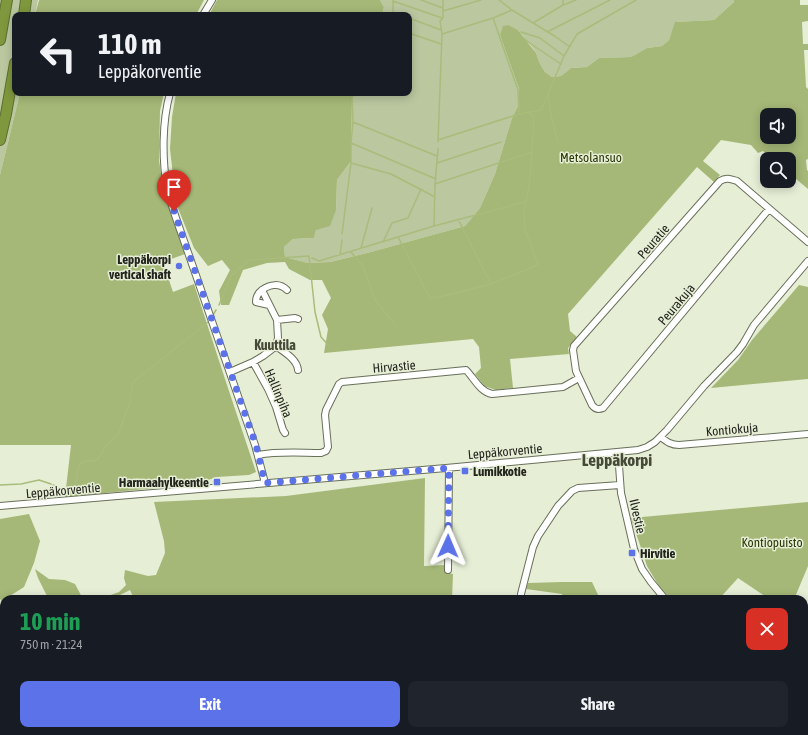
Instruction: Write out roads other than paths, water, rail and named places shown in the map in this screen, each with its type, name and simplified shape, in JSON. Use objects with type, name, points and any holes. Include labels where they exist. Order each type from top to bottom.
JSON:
[{"type":"highway","points":[[0,40],[7,0]]},
{"type":"highway","points":[[24,12],[26,0]]},
{"type":"highway","points":[[0,140],[12,80]]},
{"type":"street","points":[[206,12],[212,0]]},
{"type":"street","points":[[169,96],[165,122],[164,148],[167,188],[256,445],[265,483]]},
{"type":"street","name":"Peuratie","points":[[597,409],[592,405],[578,378],[573,350],[574,346],[720,180],[727,178],[737,181],[808,242]]},
{"type":"street","name":"Peurakuja","points":[[597,409],[603,408],[769,209]]},
{"type":"street","name":"Leppäkorventie","points":[[0,506],[449,468],[638,450],[655,442],[661,437],[704,386],[737,352],[754,325],[808,261]]},
{"type":"street","points":[[269,305],[256,302],[258,294],[262,290],[270,285],[279,285],[287,290]]},
{"type":"street","points":[[230,372],[253,362],[276,346],[278,338],[277,320],[262,290]]},
{"type":"street","points":[[277,320],[298,319]]},
{"type":"street","points":[[276,346],[288,354],[298,366],[298,370]]},
{"type":"street","name":"Hallinpiha","points":[[253,362],[268,389],[285,434]]},
{"type":"street","name":"Hirvastie","points":[[258,455],[326,451],[328,447],[325,415],[326,410],[339,384],[342,382],[466,370],[483,391],[492,394],[563,387],[578,378]]},
{"type":"street","name":"Kontiokuja","points":[[661,437],[669,443],[679,445],[808,434]]},
{"type":"street","name":"Ilvestie","points":[[618,452],[621,493],[637,557],[642,569],[662,595]]},
{"type":"street","points":[[448,570],[449,468]]},
{"type":"street","points":[[521,595],[533,547],[538,536],[558,506],[572,491],[578,488],[620,485]]},
{"type":"waterway","points":[[393,0],[393,12]]},
{"type":"waterway","points":[[421,0],[443,8]]},
{"type":"waterway","points":[[438,142],[442,34],[440,21],[443,18],[443,0]]},
{"type":"waterway","points":[[443,11],[481,0]]},
{"type":"waterway","points":[[499,0],[570,47]]},
{"type":"waterway","points":[[563,0],[563,5]]},
{"type":"waterway","points":[[533,23],[563,5],[576,0]]},
{"type":"waterway","points":[[547,32],[610,0]]},
{"type":"waterway","points":[[558,143],[548,94],[564,56],[577,34],[636,0]]},
{"type":"waterway","points":[[393,1],[442,18]]},
{"type":"waterway","points":[[442,34],[493,18],[512,10]]},
{"type":"waterway","points":[[493,18],[518,90],[519,114]]},
{"type":"waterway","points":[[412,19],[441,30]]},
{"type":"waterway","points":[[521,32],[540,38],[564,56]]},
{"type":"waterway","points":[[412,34],[441,44]]},
{"type":"waterway","points":[[521,36],[561,64]]},
{"type":"waterway","points":[[438,140],[519,114],[541,110],[548,94]]},
{"type":"waterway","points":[[342,234],[351,163],[353,96]]},
{"type":"waterway","points":[[398,237],[430,298],[491,284],[538,264],[525,230],[524,211],[529,186],[534,118],[529,112]]},
{"type":"waterway","points":[[353,122],[437,156]]},
{"type":"waterway","points":[[437,163],[501,142]]},
{"type":"waterway","points":[[351,143],[436,179]]},
{"type":"waterway","points":[[434,226],[438,149]]},
{"type":"waterway","points":[[435,184],[532,152]]},
{"type":"waterway","points":[[351,163],[391,174],[435,197]]},
{"type":"waterway","points":[[383,242],[392,223],[408,218],[421,189]]},
{"type":"waterway","points":[[312,258],[319,261],[434,226],[525,202]]},
{"type":"waterway","points":[[361,248],[372,208]]},
{"type":"waterway","points":[[458,219],[491,284]]},
{"type":"waterway","points":[[340,255],[342,240]]},
{"type":"waterway","points":[[351,252],[363,266],[375,300],[396,326]]},
{"type":"waterway","points":[[219,305],[231,276],[249,260],[309,256],[315,312],[321,337],[330,347]]},
{"type":"waterway","points":[[213,315],[216,310]]},
{"type":"waterway","points":[[53,485],[65,494],[71,491],[76,484],[78,468],[81,463],[98,459],[107,444],[118,435],[130,402],[133,382],[208,322]]},
{"type":"waterway","points":[[0,485],[21,484],[39,480],[51,484]]},
{"type":"place","name":"Leppäkorpi vertical shaft","points":[[179,266]]},
{"type":"place","name":"Lumikkotie","points":[[465,471]]},
{"type":"place","name":"Harmaahylkeentie","points":[[217,482]]},
{"type":"place","name":"Hirvitie","points":[[632,553]]},
{"type":"district","name":"Kuuttila","points":[[275,345]]},
{"type":"district","name":"Leppäkorpi","points":[[617,460]]},
{"type":"park label","name":"Metsolansuo","points":[[591,157]]},
{"type":"park label","name":"Kontiopuisto","points":[[772,542]]}]
